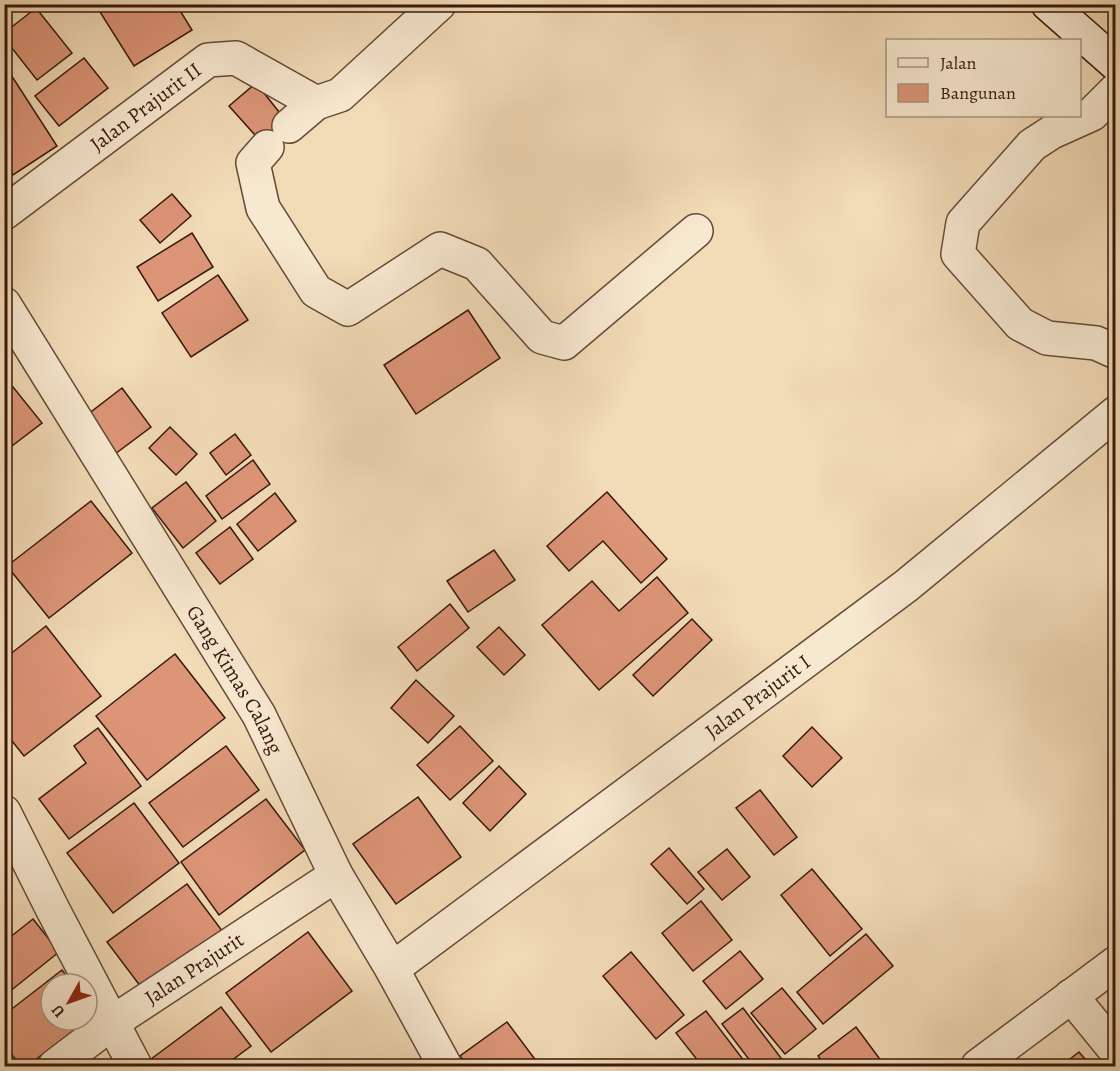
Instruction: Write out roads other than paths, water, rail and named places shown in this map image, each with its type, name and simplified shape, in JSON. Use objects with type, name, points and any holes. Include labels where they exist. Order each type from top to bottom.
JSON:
[{"type":"street","points":[[439,4],[340,95],[316,103],[253,163],[263,208],[316,291],[348,309],[440,249],[477,264],[542,337],[564,343],[696,231]]},
{"type":"street","points":[[1048,4],[1116,64]]},
{"type":"street","name":"Jalan Prajurit II","points":[[4,213],[208,60],[236,58],[316,103]]},
{"type":"street","points":[[1116,90],[1092,114],[1052,132],[1032,145],[963,223],[958,254],[1020,324],[1047,338],[1096,343],[1116,352]]},
{"type":"street","name":"Gang Kimas Calang","points":[[4,304],[259,715],[336,875],[392,969],[445,1066]]},
{"type":"street","name":"Jalan Prajurit I","points":[[392,969],[906,586],[1116,413]]},
{"type":"street","points":[[4,812],[135,1066]]},
{"type":"street","name":"Jalan Prajurit","points":[[55,1066],[113,1022],[336,875]]},
{"type":"street","points":[[978,1066],[1116,963]]},
{"type":"street","points":[[1071,996],[1116,1052]]}]
